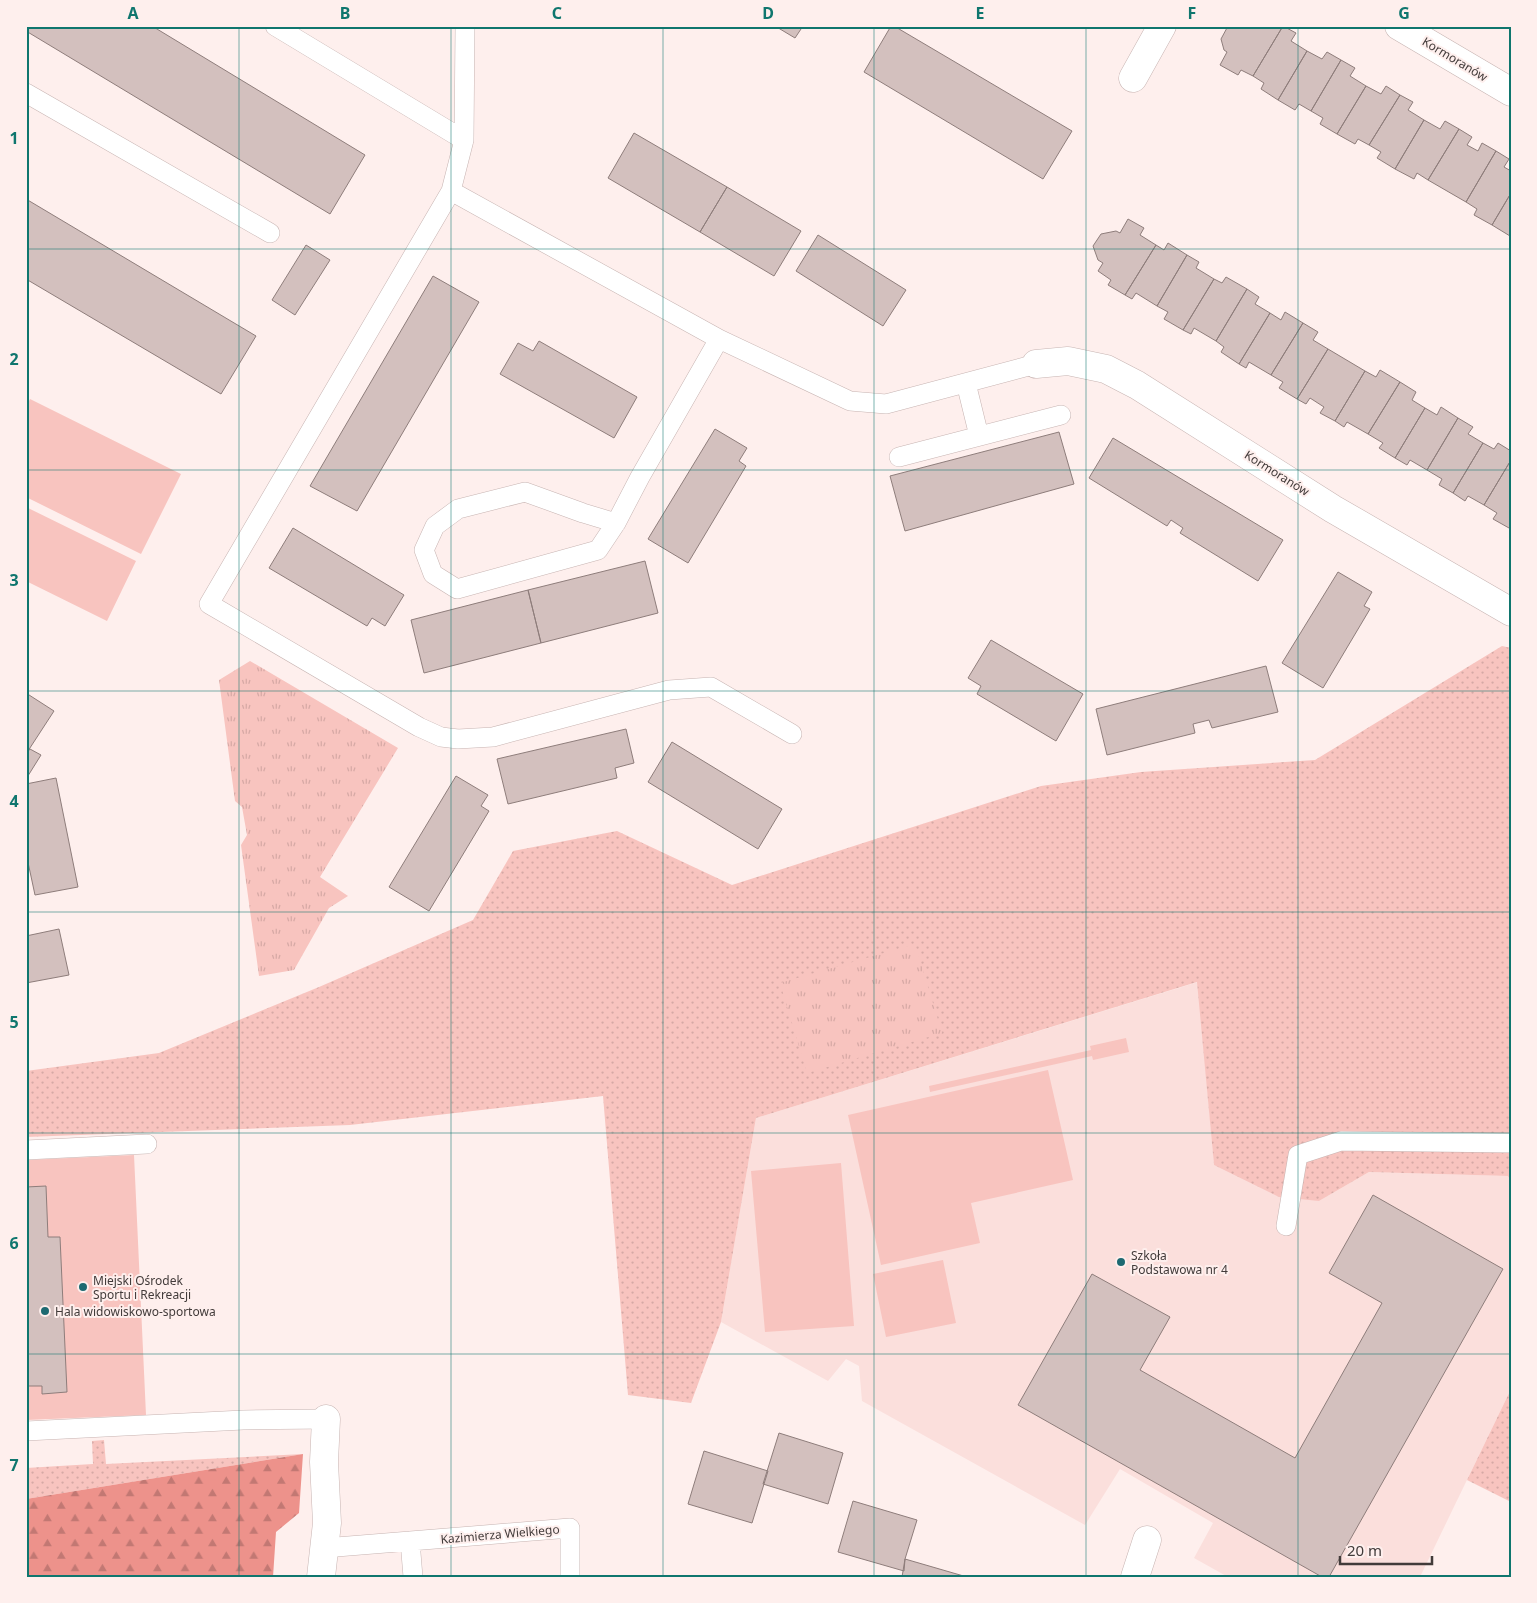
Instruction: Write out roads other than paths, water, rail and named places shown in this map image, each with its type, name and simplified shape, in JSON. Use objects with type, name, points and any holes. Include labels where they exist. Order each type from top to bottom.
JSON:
[{"type":"street","points":[[1133,78],[1162,26]]},
{"type":"street","name":"Kormoranów","points":[[1399,26],[1511,92]]},
{"type":"street","name":"Kormoranów","points":[[1036,364],[1068,361],[1106,369],[1137,385],[1333,509],[1511,612]]},
{"type":"street","points":[[321,1577],[327,1523],[324,1462],[326,1419]]},
{"type":"street","points":[[1135,1577],[1147,1540]]},
{"type":"lane","points":[[275,26],[464,140]]},
{"type":"lane","points":[[465,26],[464,140],[451,192],[209,604],[419,727],[441,737],[458,739],[493,737],[669,690],[711,687],[792,734]]},
{"type":"lane","points":[[26,93],[270,233]]},
{"type":"lane","points":[[451,192],[719,339],[850,401],[886,404],[1036,364]]},
{"type":"lane","points":[[616,523],[525,492],[458,508],[435,526],[424,550],[433,574],[457,589],[598,550],[616,523],[640,477],[719,339]]},
{"type":"lane","points":[[966,383],[979,436]]},
{"type":"lane","points":[[899,458],[1061,415]]},
{"type":"lane","points":[[1286,1226],[1298,1155],[1341,1141],[1511,1143]]},
{"type":"lane","points":[[26,1150],[147,1144]]},
{"type":"lane","points":[[26,1431],[234,1421],[326,1419]]},
{"type":"lane","name":"Kazimierza Wielkiego","points":[[324,1548],[570,1528],[570,1577]]},
{"type":"lane","points":[[410,1541],[412,1577]]},
{"type":"place","name":"Szkoła Podstawowa nr 4","points":[[1121,1262]]},
{"type":"place","name":"Miejski Ośrodek Sportu i Rekreacji","points":[[83,1287]]},
{"type":"place","name":"Hala widowiskowo-sportowa","points":[[45,1311]]}]
